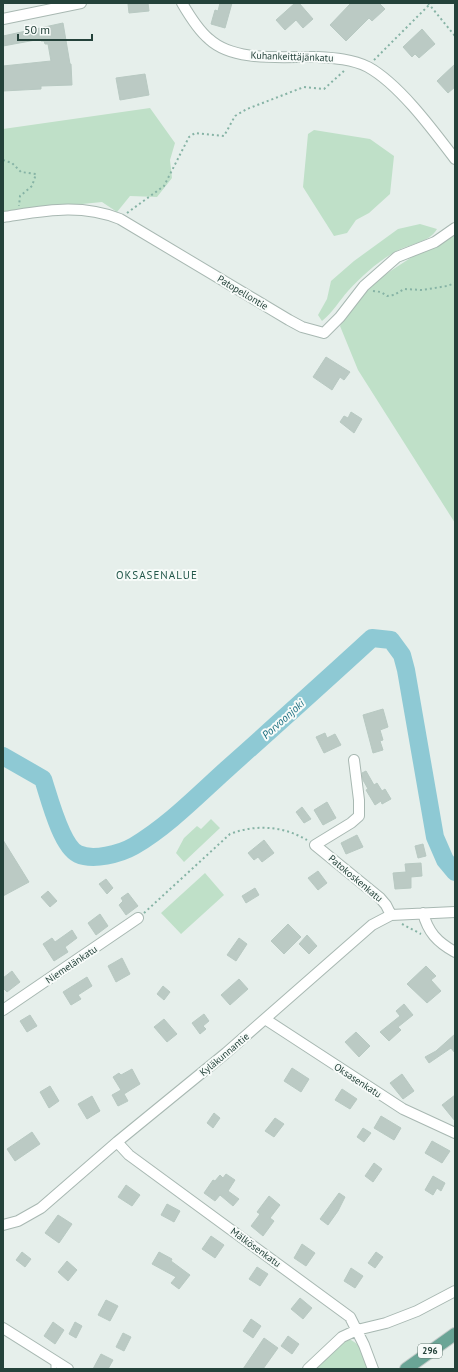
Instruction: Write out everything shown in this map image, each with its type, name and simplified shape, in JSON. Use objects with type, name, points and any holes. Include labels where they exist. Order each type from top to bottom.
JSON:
[{"type":"main road","name":"296","points":[[406,1369],[455,1334]]},
{"type":"main road","name":"296","points":[[413,1369],[455,1344]]},
{"type":"street","points":[[3,19],[81,3]]},
{"type":"street","name":"Kuhankeittäjänkatu","points":[[182,3],[206,37],[231,51],[268,57],[336,58],[367,67],[379,75],[401,95],[439,137],[455,159]]},
{"type":"street","name":"Patopellontie","points":[[3,217],[61,210],[85,209],[102,212],[120,219],[290,320],[312,330],[324,333],[329,329],[364,286],[397,257],[435,242],[455,228]]},
{"type":"street","points":[[315,845],[351,823],[359,816],[360,800],[354,760]]},
{"type":"street","name":"Patokoskenkatu","points":[[315,845],[380,898],[386,905],[391,915]]},
{"type":"street","name":"Kyläkunnantie","points":[[3,1226],[18,1221],[40,1208],[117,1142],[226,1053],[372,924],[391,915],[455,912]]},
{"type":"street","points":[[422,913],[425,923],[434,938],[455,952]]},
{"type":"street","name":"Niemelänkatu","points":[[3,1010],[138,918]]},
{"type":"street","name":"Oksasenkatu","points":[[265,1019],[403,1109],[455,1133]]},
{"type":"street","name":"Mälkösenkatu","points":[[117,1142],[129,1156],[350,1317],[373,1369]]},
{"type":"street","points":[[308,1369],[342,1337],[357,1330],[386,1323],[417,1311],[455,1291]]},
{"type":"street","points":[[3,1328],[54,1365],[68,1369]]},
{"type":"path","points":[[367,67],[429,4],[455,36]]},
{"type":"path","points":[[120,219],[164,186],[189,137],[195,133],[224,136],[235,116],[247,109],[304,86],[324,89],[355,63]]},
{"type":"path","points":[[3,160],[12,163],[21,172],[36,174],[32,186],[20,196],[18,202],[21,215]]},
{"type":"path","points":[[364,286],[366,290],[381,292],[387,296],[394,295],[404,289],[422,290],[447,286],[455,283]]},
{"type":"path","points":[[138,918],[230,834],[245,828],[280,828],[315,845]]},
{"type":"green space","points":[[150,108],[175,143],[170,160],[172,178],[157,197],[130,196],[117,212],[102,202],[3,212],[3,129]]},
{"type":"green space","points":[[314,130],[370,139],[394,156],[390,194],[369,213],[356,220],[347,233],[334,236],[303,187],[308,134]]},
{"type":"green space","points":[[420,224],[437,229],[433,234],[424,240],[400,249],[376,265],[353,285],[322,321],[318,315],[327,299],[331,281],[354,261],[398,229]]},
{"type":"green space","points":[[455,234],[455,523],[358,370],[340,326],[363,289],[415,255]]},
{"type":"green space","points":[[211,819],[220,828],[184,862],[176,853],[184,838],[197,826],[201,829]]},
{"type":"green space","points":[[205,873],[224,895],[181,934],[161,913]]},
{"type":"green space","points":[[348,1339],[353,1341],[359,1347],[368,1369],[314,1369],[326,1356]]},
{"type":"building","points":[[148,3],[149,11],[129,13],[128,4]]},
{"type":"building","points":[[220,3],[232,3],[225,28],[211,24],[215,10],[218,11]]},
{"type":"building","points":[[295,3],[299,3],[313,19],[303,28],[296,20],[285,30],[276,20]]},
{"type":"building","points":[[351,3],[379,3],[385,9],[372,21],[369,18],[346,41],[330,25]]},
{"type":"building","points":[[63,23],[71,64],[72,85],[41,86],[41,89],[3,91],[3,66],[51,61],[48,44],[45,44],[44,41],[41,41],[41,39],[3,46],[3,36]]},
{"type":"building","points":[[422,29],[435,44],[419,58],[415,54],[412,57],[403,47]]},
{"type":"building","points":[[455,64],[455,87],[448,93],[437,81]]},
{"type":"building","points":[[145,74],[149,95],[120,100],[116,78]]},
{"type":"building","points":[[326,357],[350,372],[344,380],[340,377],[332,390],[313,377]]},
{"type":"building","points":[[351,412],[362,419],[354,433],[340,422],[344,416],[348,418]]},
{"type":"building","points":[[383,709],[388,727],[380,730],[383,740],[380,741],[383,750],[373,753],[363,715]]},
{"type":"building","points":[[325,733],[327,738],[335,734],[341,745],[324,753],[316,737]]},
{"type":"building","points":[[366,771],[374,785],[377,783],[382,791],[385,789],[391,799],[382,804],[381,801],[375,805],[366,790],[368,789],[363,780],[362,773]]},
{"type":"building","points":[[327,802],[336,818],[323,825],[314,810]]},
{"type":"building","points":[[302,807],[311,819],[304,823],[296,812]]},
{"type":"building","points":[[357,835],[363,847],[346,854],[341,843]]},
{"type":"building","points":[[3,840],[29,882],[3,896]]},
{"type":"building","points":[[264,840],[274,853],[262,862],[258,857],[254,860],[248,853]]},
{"type":"building","points":[[423,844],[426,856],[418,858],[415,846]]},
{"type":"building","points":[[421,863],[422,876],[411,877],[411,888],[395,889],[393,873],[406,872],[405,864]]},
{"type":"building","points":[[318,871],[327,883],[318,890],[308,878]]},
{"type":"building","points":[[106,879],[113,888],[107,894],[99,884]]},
{"type":"building","points":[[255,888],[259,895],[246,903],[242,896]]},
{"type":"building","points":[[48,891],[57,901],[50,907],[41,897]]},
{"type":"building","points":[[128,893],[138,906],[126,915],[119,905],[123,901],[121,898]]},
{"type":"building","points":[[100,914],[108,926],[96,935],[88,923]]},
{"type":"building","points":[[288,924],[301,937],[284,954],[271,941]]},
{"type":"building","points":[[72,930],[77,938],[65,947],[68,952],[54,961],[43,944],[52,938],[55,942]]},
{"type":"building","points":[[307,935],[317,946],[309,954],[299,944]]},
{"type":"building","points":[[239,938],[247,944],[236,961],[227,955]]},
{"type":"building","points":[[122,958],[130,974],[116,982],[108,966]]},
{"type":"building","points":[[426,966],[436,976],[431,980],[441,991],[427,1003],[407,984]]},
{"type":"building","points":[[12,971],[20,982],[7,992],[3,988],[3,978]]},
{"type":"building","points":[[87,977],[92,986],[78,995],[81,999],[71,1005],[63,992]]},
{"type":"building","points":[[239,979],[248,989],[230,1005],[221,995]]},
{"type":"building","points":[[163,986],[170,992],[164,1000],[157,994]]},
{"type":"building","points":[[404,1004],[413,1015],[398,1027],[401,1030],[389,1041],[380,1032],[400,1016],[396,1011]]},
{"type":"building","points":[[204,1014],[209,1021],[203,1026],[206,1029],[200,1034],[192,1023]]},
{"type":"building","points":[[30,1015],[37,1026],[27,1032],[20,1021]]},
{"type":"building","points":[[164,1019],[177,1034],[167,1042],[154,1027]]},
{"type":"building","points":[[356,1032],[370,1046],[359,1057],[345,1042]]},
{"type":"building","points":[[455,1034],[455,1053],[451,1048],[429,1063],[425,1057],[436,1051]]},
{"type":"building","points":[[292,1068],[309,1079],[301,1092],[284,1081]]},
{"type":"building","points":[[132,1069],[140,1084],[124,1094],[128,1101],[118,1106],[112,1095],[121,1090],[113,1077],[119,1073],[121,1075]]},
{"type":"building","points":[[402,1074],[414,1091],[403,1099],[390,1083]]},
{"type":"building","points":[[50,1086],[59,1101],[49,1108],[40,1092]]},
{"type":"building","points":[[342,1089],[357,1099],[350,1109],[335,1100]]},
{"type":"building","points":[[455,1095],[455,1121],[442,1105]]},
{"type":"building","points":[[92,1096],[100,1111],[87,1119],[78,1104]]},
{"type":"building","points":[[214,1113],[220,1118],[213,1128],[207,1123]]},
{"type":"building","points":[[381,1116],[401,1128],[394,1140],[374,1128]]},
{"type":"building","points":[[275,1118],[284,1124],[274,1137],[265,1131]]},
{"type":"building","points":[[363,1128],[371,1133],[364,1142],[357,1137]]},
{"type":"building","points":[[32,1132],[40,1144],[15,1161],[7,1149]]},
{"type":"building","points":[[432,1141],[450,1151],[442,1163],[425,1153]]},
{"type":"building","points":[[374,1163],[382,1169],[373,1182],[365,1176]]},
{"type":"building","points":[[226,1174],[235,1180],[228,1191],[239,1199],[233,1206],[220,1195],[215,1201],[204,1193],[213,1180],[215,1181],[220,1175],[223,1178]]},
{"type":"building","points":[[433,1176],[445,1183],[441,1191],[437,1188],[433,1195],[425,1190]]},
{"type":"building","points":[[126,1185],[140,1195],[132,1206],[118,1197]]},
{"type":"building","points":[[339,1193],[345,1197],[338,1211],[328,1225],[320,1219]]},
{"type":"building","points":[[269,1196],[280,1205],[270,1218],[274,1221],[263,1236],[251,1226],[260,1214],[257,1212]]},
{"type":"building","points":[[167,1204],[180,1211],[174,1222],[161,1215]]},
{"type":"building","points":[[58,1215],[72,1224],[59,1243],[45,1233]]},
{"type":"building","points":[[211,1236],[224,1245],[215,1258],[202,1249]]},
{"type":"building","points":[[302,1244],[315,1253],[306,1266],[294,1258]]},
{"type":"building","points":[[22,1252],[31,1259],[25,1267],[16,1260]]},
{"type":"building","points":[[159,1252],[172,1259],[171,1261],[190,1275],[179,1289],[171,1283],[176,1277],[152,1264]]},
{"type":"building","points":[[376,1252],[383,1257],[375,1268],[368,1263]]},
{"type":"building","points":[[67,1261],[77,1270],[68,1281],[58,1272]]},
{"type":"building","points":[[257,1267],[268,1274],[260,1286],[249,1279]]},
{"type":"building","points":[[351,1268],[363,1276],[355,1288],[344,1281]]},
{"type":"building","points":[[300,1298],[312,1308],[303,1319],[291,1309]]},
{"type":"building","points":[[106,1300],[118,1306],[110,1321],[98,1315]]},
{"type":"building","points":[[251,1319],[261,1326],[253,1338],[243,1331]]},
{"type":"building","points":[[53,1322],[64,1330],[55,1344],[44,1336]]},
{"type":"building","points":[[75,1322],[82,1326],[76,1338],[69,1334]]},
{"type":"building","points":[[123,1333],[131,1337],[124,1351],[116,1347]]},
{"type":"building","points":[[288,1336],[299,1344],[292,1354],[281,1346]]},
{"type":"building","points":[[264,1338],[278,1348],[263,1369],[243,1369]]},
{"type":"building","points":[[101,1354],[113,1360],[108,1369],[93,1369]]},
{"type":"waterway","name":"Porvoonjoki","points":[[3,756],[43,779],[61,832],[72,849],[78,854],[99,857],[121,852],[147,838],[170,820],[372,638],[391,640],[402,655],[406,670],[435,837],[445,860],[455,872]]},
{"type":"district","name":"OKSASENALUE","points":[[157,575]]}]
